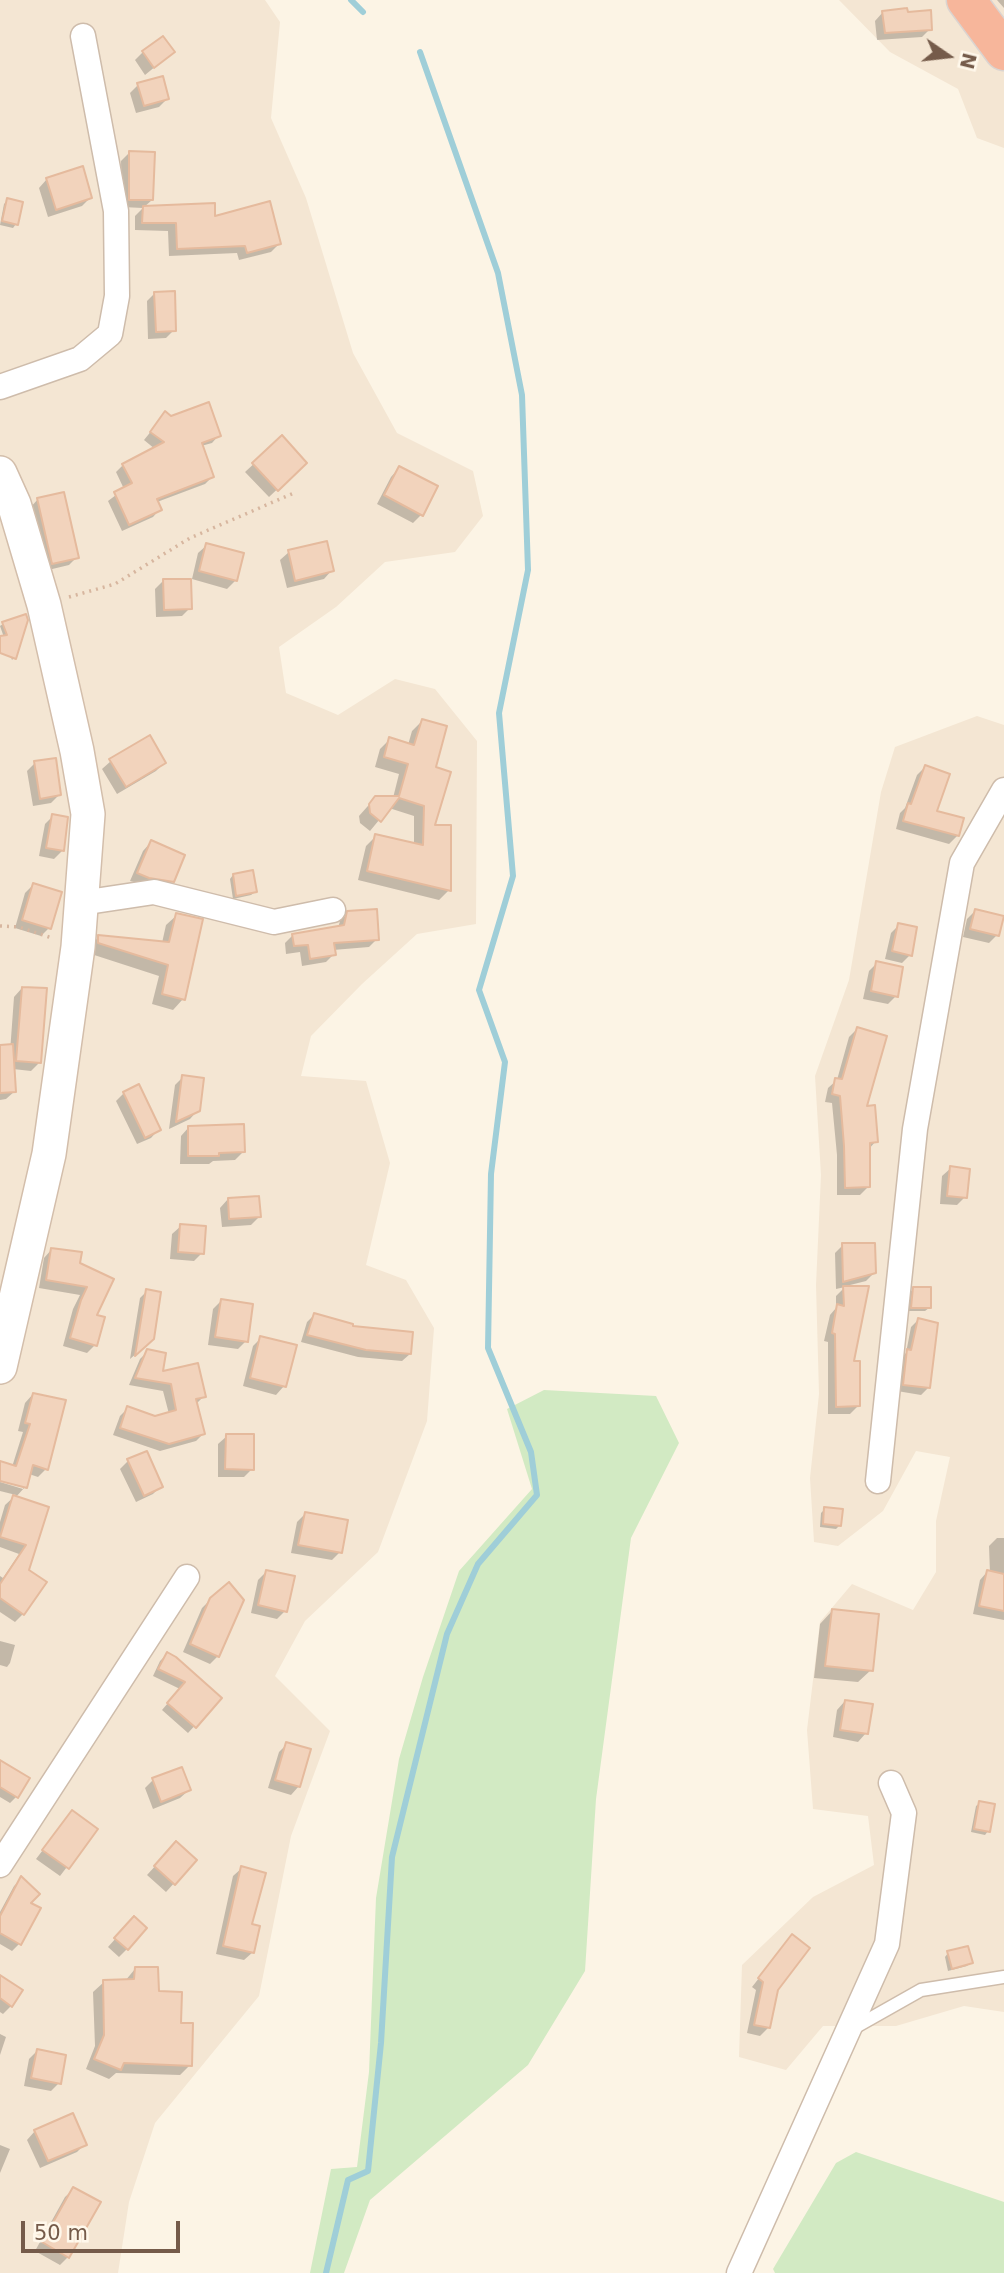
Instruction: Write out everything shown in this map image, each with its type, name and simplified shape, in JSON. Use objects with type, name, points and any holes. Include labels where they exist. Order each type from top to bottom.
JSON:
[{"type":"highway","points":[[966,0],[1004,51]]},
{"type":"street","points":[[0,387],[80,359],[110,334],[117,296],[116,211],[83,36]]},
{"type":"street","points":[[0,473],[14,503],[44,605],[77,751],[88,814],[78,947],[50,1154],[0,1367]]},
{"type":"street","points":[[878,1481],[915,1129],[962,863],[1004,790]]},
{"type":"street","points":[[81,903],[154,892],[274,922],[333,910]]},
{"type":"street","points":[[0,1865],[187,1577]]},
{"type":"street","points":[[739,2273],[887,1944],[904,1813],[891,1783]]},
{"type":"lane","points":[[848,2031],[921,1990],[1004,1977]]},
{"type":"path","points":[[44,605],[115,584],[190,538],[294,494]]},
{"type":"path","points":[[0,926],[19,927],[78,947]]},
{"type":"shaded area","points":[[0,0],[265,0],[280,22],[271,118],[306,198],[353,353],[397,433],[473,471],[483,516],[455,552],[385,562],[336,607],[279,647],[286,693],[338,715],[395,679],[435,689],[477,741],[476,924],[417,934],[362,984],[311,1036],[301,1076],[366,1081],[390,1163],[366,1265],[406,1280],[434,1328],[427,1421],[378,1552],[305,1621],[275,1676],[330,1731],[291,1836],[259,1996],[155,2123],[129,2202],[118,2273],[0,2273]]},
{"type":"shaded area","points":[[839,0],[1004,0],[1004,148],[977,138],[958,89],[890,52]]},
{"type":"shaded area","points":[[977,716],[1004,725],[1004,2012],[964,2006],[896,2026],[823,2026],[786,2070],[739,2057],[742,1965],[813,1897],[874,1865],[868,1816],[813,1809],[807,1730],[820,1622],[852,1584],[913,1610],[936,1572],[936,1521],[950,1457],[916,1451],[883,1511],[838,1546],[814,1542],[810,1478],[819,1394],[816,1285],[821,1175],[815,1076],[849,980],[881,792],[895,747]]},
{"type":"green space","points":[[544,1390],[656,1396],[679,1443],[631,1538],[596,1799],[585,1971],[528,2065],[370,2200],[344,2273],[310,2273],[331,2169],[357,2167],[369,2072],[376,1898],[399,1759],[459,1571],[532,1489],[507,1409]]},
{"type":"green space","points":[[856,2152],[1004,2202],[1004,2273],[775,2273],[773,2269],[836,2163]]},
{"type":"building","points":[[907,8],[908,12],[931,10],[932,30],[885,33],[882,11]]},
{"type":"building","points":[[163,36],[175,52],[154,68],[142,51]]},
{"type":"building","points":[[163,76],[169,99],[144,106],[137,83]]},
{"type":"building","points":[[129,151],[155,152],[153,200],[129,200]]},
{"type":"building","points":[[83,166],[92,198],[56,210],[46,178]]},
{"type":"building","points":[[7,198],[23,202],[18,225],[2,221]]},
{"type":"building","points":[[270,201],[281,244],[247,253],[245,246],[177,249],[176,223],[142,223],[143,206],[215,203],[215,216]]},
{"type":"building","points":[[175,291],[176,331],[156,332],[154,292]]},
{"type":"building","points":[[209,402],[221,436],[202,443],[214,477],[157,499],[162,510],[129,525],[114,492],[132,483],[122,464],[164,442],[150,432],[165,411],[171,416]]},
{"type":"building","points":[[282,435],[307,463],[278,491],[252,463]]},
{"type":"building","points":[[399,466],[438,486],[423,516],[384,495]]},
{"type":"building","points":[[64,492],[79,558],[52,564],[37,498]]},
{"type":"building","points":[[327,541],[334,571],[295,581],[288,550]]},
{"type":"building","points":[[206,543],[244,553],[237,581],[199,571]]},
{"type":"building","points":[[163,579],[191,579],[192,609],[164,610]]},
{"type":"building","points":[[26,614],[28,620],[16,659],[0,653],[0,636],[7,635],[2,622]]},
{"type":"building","points":[[422,719],[447,726],[436,767],[451,772],[435,825],[451,825],[451,891],[367,871],[375,834],[423,845],[424,806],[399,798],[381,822],[370,813],[369,804],[375,796],[399,796],[408,764],[384,757],[389,737],[414,745]]},
{"type":"building","points":[[150,735],[166,763],[126,787],[109,759]]},
{"type":"building","points":[[56,758],[61,795],[40,799],[34,761]]},
{"type":"building","points":[[925,765],[950,774],[937,811],[964,818],[959,836],[903,821]]},
{"type":"building","points":[[52,814],[68,817],[64,851],[46,848]]},
{"type":"building","points":[[151,840],[185,855],[174,882],[137,873]]},
{"type":"building","points":[[253,870],[257,892],[236,896],[233,874]]},
{"type":"building","points":[[33,883],[62,892],[51,929],[22,920]]},
{"type":"building","points":[[377,909],[379,940],[334,943],[336,955],[310,959],[308,945],[294,946],[292,934],[344,925],[347,911]]},
{"type":"building","points":[[975,909],[1004,916],[999,936],[970,929]]},
{"type":"building","points":[[176,913],[203,919],[185,1000],[162,994],[168,965],[98,943],[98,935],[169,942]]},
{"type":"building","points":[[898,923],[917,927],[912,956],[892,951]]},
{"type":"building","points":[[876,961],[903,967],[898,997],[871,991]]},
{"type":"building","points":[[22,987],[47,988],[41,1063],[16,1061]]},
{"type":"building","points":[[857,1027],[887,1036],[867,1106],[875,1105],[878,1142],[870,1143],[870,1187],[845,1188],[840,1096],[832,1094],[835,1078],[842,1079]]},
{"type":"building","points":[[13,1044],[16,1092],[0,1093],[0,1045]]},
{"type":"building","points":[[182,1075],[204,1078],[200,1111],[176,1122]]},
{"type":"building","points":[[139,1084],[161,1130],[145,1138],[123,1092]]},
{"type":"building","points":[[244,1124],[245,1152],[219,1153],[219,1156],[188,1156],[188,1126]]},
{"type":"building","points":[[950,1166],[970,1169],[967,1198],[947,1196]]},
{"type":"building","points":[[259,1196],[261,1217],[229,1219],[228,1198]]},
{"type":"building","points":[[180,1224],[206,1226],[204,1254],[178,1252]]},
{"type":"building","points":[[842,1243],[875,1243],[876,1273],[843,1282]]},
{"type":"building","points":[[51,1248],[82,1252],[80,1263],[114,1279],[97,1315],[105,1317],[97,1346],[70,1338],[87,1287],[46,1280]]},
{"type":"building","points":[[843,1286],[869,1286],[854,1361],[860,1361],[860,1406],[836,1407],[835,1334],[832,1333],[837,1304],[844,1306]]},
{"type":"building","points":[[913,1287],[931,1287],[931,1308],[911,1308]]},
{"type":"building","points":[[146,1289],[161,1292],[154,1339],[135,1356]]},
{"type":"building","points":[[221,1299],[253,1304],[248,1342],[215,1337]]},
{"type":"building","points":[[314,1313],[353,1326],[413,1332],[411,1354],[366,1350],[307,1335]]},
{"type":"building","points":[[918,1318],[938,1323],[930,1388],[903,1385],[907,1349],[911,1350]]},
{"type":"building","points":[[260,1336],[297,1345],[286,1387],[250,1378]]},
{"type":"building","points":[[147,1349],[166,1353],[163,1371],[198,1363],[206,1397],[196,1399],[205,1434],[169,1444],[120,1428],[127,1406],[155,1416],[176,1410],[171,1384],[135,1378]]},
{"type":"building","points":[[33,1393],[66,1400],[48,1470],[33,1465],[27,1488],[0,1481],[0,1461],[16,1466],[30,1424],[25,1423]]},
{"type":"building","points":[[226,1434],[254,1434],[254,1470],[225,1469]]},
{"type":"building","points":[[147,1451],[163,1487],[144,1496],[127,1459]]},
{"type":"building","points":[[13,1495],[49,1507],[29,1570],[47,1582],[24,1615],[0,1598],[0,1584],[26,1545],[0,1537]]},
{"type":"building","points":[[824,1507],[843,1509],[841,1526],[823,1524]]},
{"type":"building","points":[[305,1512],[348,1520],[342,1553],[298,1545]]},
{"type":"building","points":[[266,1570],[295,1576],[287,1612],[258,1605]]},
{"type":"building","points":[[987,1570],[1004,1574],[1004,1611],[979,1606]]},
{"type":"building","points":[[229,1582],[244,1600],[219,1657],[190,1644],[210,1598]]},
{"type":"building","points":[[832,1609],[879,1614],[873,1671],[825,1666]]},
{"type":"building","points":[[167,1652],[222,1698],[196,1728],[167,1703],[185,1682],[158,1669]]},
{"type":"building","points":[[845,1700],[873,1704],[868,1734],[840,1730]]},
{"type":"building","points":[[286,1742],[311,1749],[300,1787],[275,1780]]},
{"type":"building","points":[[0,1760],[30,1778],[18,1798],[0,1787]]},
{"type":"building","points":[[182,1767],[191,1790],[161,1802],[152,1778]]},
{"type":"building","points":[[979,1801],[995,1804],[990,1832],[974,1829]]},
{"type":"building","points":[[72,1810],[98,1829],[69,1869],[42,1850]]},
{"type":"building","points":[[176,1841],[197,1860],[175,1885],[154,1866]]},
{"type":"building","points":[[241,1866],[266,1873],[252,1924],[260,1926],[254,1953],[223,1946]]},
{"type":"building","points":[[21,1876],[40,1894],[31,1903],[41,1908],[21,1945],[0,1933],[0,1916]]},
{"type":"building","points":[[134,1916],[147,1928],[128,1950],[114,1938]]},
{"type":"building","points":[[792,1934],[810,1948],[778,1990],[770,2028],[754,2025],[763,1982],[758,1978]]},
{"type":"building","points":[[968,1946],[973,1963],[952,1969],[947,1951]]},
{"type":"building","points":[[135,1967],[158,1967],[159,1991],[182,1992],[181,2023],[193,2023],[192,2066],[124,2063],[121,2070],[94,2059],[104,2035],[103,1980],[134,1979]]},
{"type":"building","points":[[0,1975],[23,1990],[12,2007],[0,1998]]},
{"type":"building","points":[[37,2049],[66,2055],[61,2084],[31,2078]]},
{"type":"building","points":[[73,2113],[87,2145],[48,2161],[34,2130]]},
{"type":"building","points":[[73,2187],[101,2202],[69,2258],[42,2242]]},
{"type":"waterway","points":[[351,0],[363,12]]},
{"type":"waterway","points":[[326,2273],[348,2180],[368,2171],[381,2043],[392,1857],[447,1634],[478,1564],[537,1495],[531,1452],[488,1348],[491,1174],[505,1062],[479,990],[513,876],[499,713],[528,570],[522,395],[498,273],[420,52]]}]
